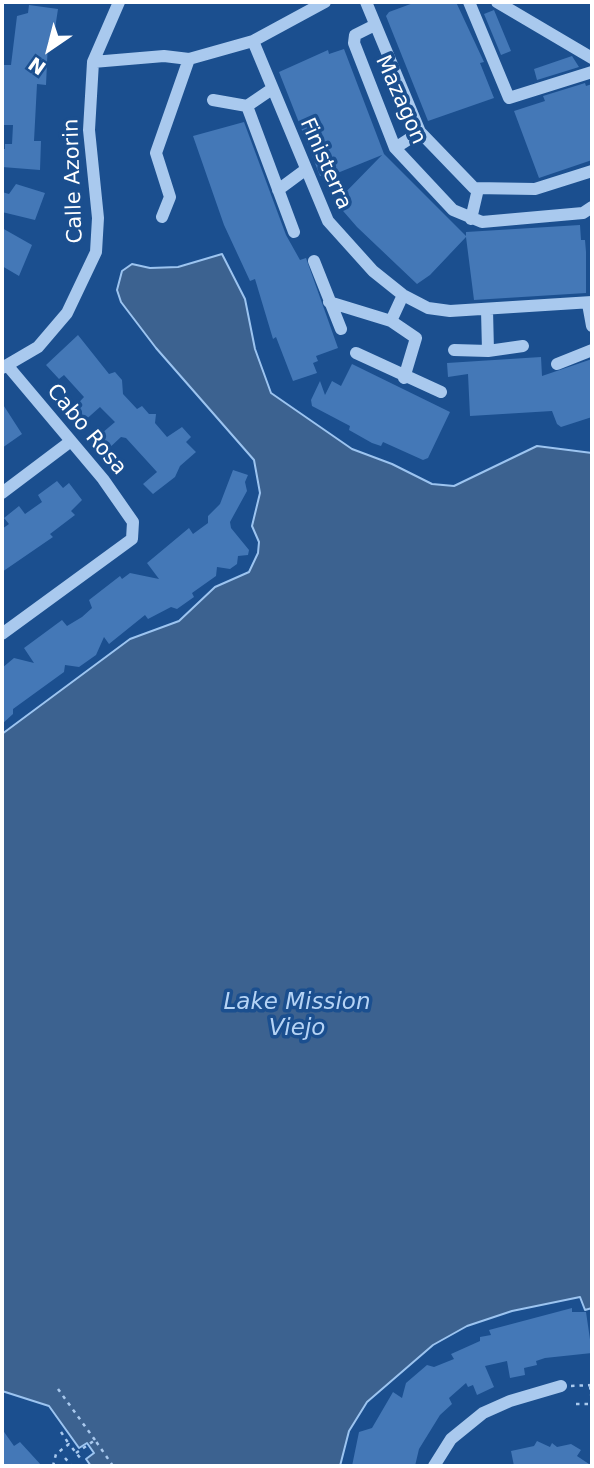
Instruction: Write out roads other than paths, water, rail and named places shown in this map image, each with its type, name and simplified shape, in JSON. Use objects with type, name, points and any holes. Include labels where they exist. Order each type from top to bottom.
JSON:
[{"type":"street","name":"Calle Azorin","points":[[4,366],[38,347],[67,313],[96,252],[98,218],[89,130],[93,62],[119,2]]},
{"type":"street","points":[[93,62],[164,56],[189,59],[253,41],[325,2]]},
{"type":"street","name":"Mazagon","points":[[366,2],[420,132],[478,189]]},
{"type":"street","points":[[469,2],[509,98],[592,72]]},
{"type":"street","points":[[497,2],[592,58]]},
{"type":"street","name":"Mazagon","points":[[375,25],[355,35],[354,43],[395,148],[445,203],[471,219]]},
{"type":"street","name":"Finisterra","points":[[253,41],[328,221],[373,271],[403,295],[428,308],[487,310],[590,303]]},
{"type":"street","points":[[162,217],[170,197],[156,153],[189,59]]},
{"type":"street","points":[[214,100],[247,106],[272,89]]},
{"type":"street","points":[[247,106],[294,232]]},
{"type":"street","points":[[395,148],[420,132]]},
{"type":"street","points":[[278,191],[305,170]]},
{"type":"street","points":[[592,173],[535,189],[478,189],[471,219],[526,219],[583,213],[592,208]]},
{"type":"street","points":[[314,261],[341,329]]},
{"type":"street","points":[[391,321],[403,295]]},
{"type":"street","points":[[329,302],[391,321],[416,338],[404,377]]},
{"type":"street","points":[[590,303],[592,326]]},
{"type":"street","points":[[487,310],[488,351]]},
{"type":"street","points":[[454,350],[488,351],[523,346]]},
{"type":"street","points":[[557,364],[592,350]]},
{"type":"street","points":[[356,353],[441,392]]},
{"type":"street","name":"Cabo Rosa","points":[[2,634],[132,539],[134,522],[103,478],[4,366]]},
{"type":"street","points":[[2,493],[71,441]]},
{"type":"street","points":[[434,1466],[451,1439],[483,1413],[510,1401],[561,1386]]},
{"type":"water","name":"Lake Mission Viejo","points":[[222,254],[245,299],[255,349],[271,393],[352,449],[392,464],[432,484],[454,486],[537,446],[592,453],[592,1308],[585,1310],[580,1297],[512,1311],[467,1326],[433,1345],[367,1402],[349,1431],[340,1466],[91,1466],[86,1459],[94,1453],[87,1443],[79,1448],[49,1406],[2,1391],[2,734],[130,639],[179,621],[215,587],[249,572],[258,553],[259,542],[252,526],[260,493],[254,460],[156,348],[121,302],[117,290],[122,271],[132,264],[150,268],[178,267]]}]
